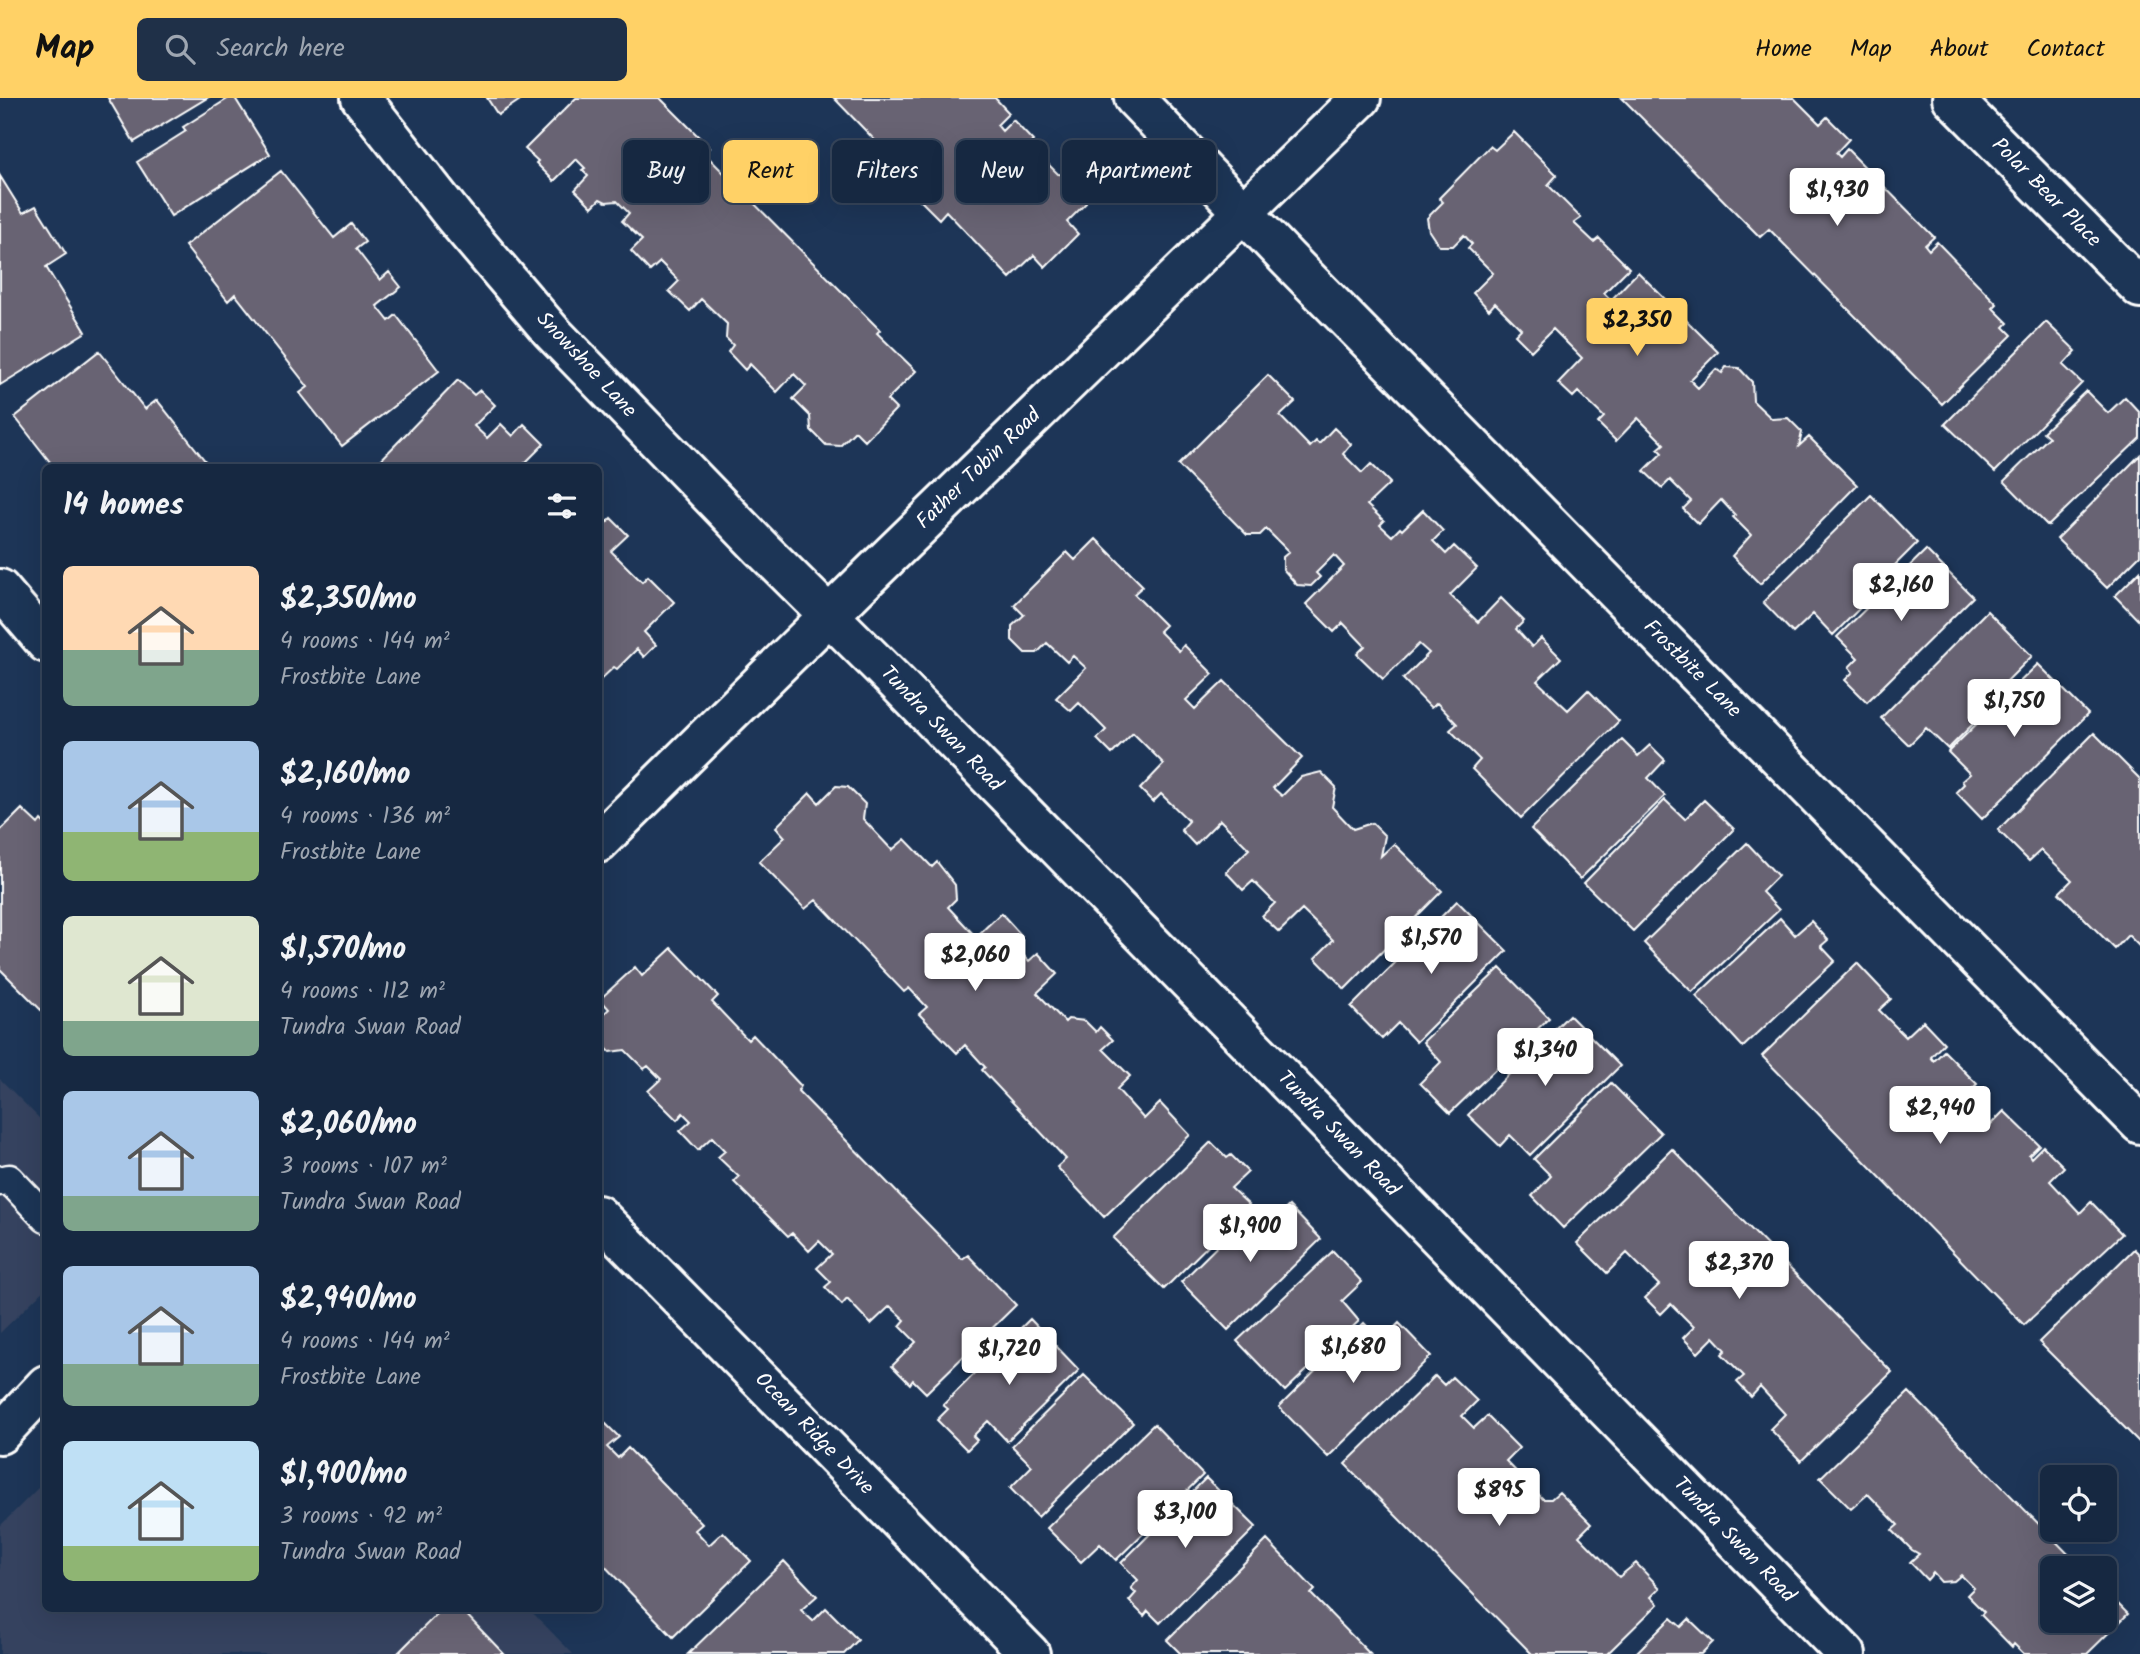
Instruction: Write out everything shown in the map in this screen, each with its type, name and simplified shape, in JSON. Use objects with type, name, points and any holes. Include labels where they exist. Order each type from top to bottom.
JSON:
[{"type":"street","name":"Snowshoe Lane","points":[[361,98],[455,218],[551,331],[829,615]]},
{"type":"street","name":"Frostbite Lane","points":[[1134,98],[1243,213],[2140,1124]]},
{"type":"street","name":"Father Tobin Road","points":[[602,839],[1361,98]]},
{"type":"street","name":"Polar Bear Place","points":[[1952,98],[2140,288]]},
{"type":"street","points":[[0,589],[42,638]]},
{"type":"street","name":"Tundra Swan Road","points":[[829,615],[1846,1654]]},
{"type":"street","name":"Ocean Ridge Drive","points":[[602,1219],[1030,1654]]},
{"type":"street","points":[[0,1434],[42,1389]]},
{"type":"lane","points":[[0,1181],[9,1179],[42,1214]]},
{"type":"shaded area","points":[[0,1079],[42,1121],[42,1292],[0,1333]]},
{"type":"shaded area","points":[[42,1484],[42,1612],[532,1612],[573,1654],[0,1654],[0,1526]]},
{"type":"building","points":[[108,98],[207,98],[134,142]]},
{"type":"building","points":[[229,98],[235,98],[270,154],[171,216],[137,162],[186,131],[183,127]]},
{"type":"building","points":[[487,98],[523,98],[498,115]]},
{"type":"building","points":[[576,98],[660,98],[702,140],[623,140],[623,203],[709,203],[709,158],[723,172],[723,203],[754,203],[880,330],[877,333],[916,371],[887,400],[896,409],[865,441],[855,431],[840,446],[826,445],[811,430],[810,416],[793,399],[806,386],[794,374],[777,392],[750,364],[745,370],[728,352],[733,345],[726,338],[727,324],[701,299],[690,311],[669,291],[679,281],[660,262],[650,271],[631,251],[642,240],[622,221],[629,213],[617,201],[606,202],[600,199],[592,207],[575,190],[588,176],[582,170],[585,168],[576,159],[554,181],[525,149]]},
{"type":"building","points":[[834,98],[995,98],[1009,113],[997,125],[1002,131],[1013,120],[1032,140],[956,140],[956,203],[1048,203],[1048,164],[1058,174],[1062,174],[1062,203],[1086,203],[1067,222],[1078,234],[1045,267],[1034,255],[1010,278],[946,211],[939,219],[923,203],[942,203],[942,140],[875,140]]},
{"type":"building","points":[[1622,98],[1794,98],[1820,124],[1827,117],[1849,139],[1836,153],[1840,157],[1847,149],[1934,237],[1925,245],[1929,250],[1937,242],[1997,304],[1993,308],[2008,323],[2004,327],[2012,335],[1942,404],[1769,229],[1760,237]]},
{"type":"building","points":[[1514,132],[1557,175],[1548,185],[1581,218],[1574,223],[1594,242],[1599,238],[1629,268],[1604,293],[1611,300],[1638,272],[1718,352],[1690,380],[1698,388],[1716,369],[1722,373],[1726,367],[1739,368],[1752,382],[1753,401],[1772,419],[1788,418],[1802,432],[1799,446],[1809,437],[1857,485],[1760,584],[1732,556],[1751,535],[1721,500],[1698,524],[1683,509],[1691,501],[1670,480],[1662,488],[1644,471],[1662,453],[1658,449],[1664,444],[1638,418],[1616,441],[1598,423],[1604,417],[1578,392],[1573,397],[1558,383],[1582,358],[1553,329],[1531,351],[1515,335],[1521,329],[1495,303],[1489,310],[1473,293],[1493,273],[1468,248],[1472,244],[1464,235],[1453,246],[1439,246],[1429,231],[1427,218],[1443,202],[1439,198],[1490,146],[1495,150]]},
{"type":"building","points":[[281,171],[334,238],[351,224],[365,242],[356,249],[380,280],[389,272],[401,287],[377,306],[389,321],[396,315],[439,371],[342,446],[300,393],[308,387],[235,294],[228,301],[185,246]]},
{"type":"building","points":[[0,176],[23,213],[36,206],[66,254],[46,267],[86,332],[0,385]]},
{"type":"building","points":[[2046,322],[2076,351],[2063,365],[2082,383],[1995,472],[1945,424]]},
{"type":"building","points":[[99,351],[145,409],[157,400],[208,464],[52,464],[15,417]]},
{"type":"building","points":[[1268,375],[1295,402],[1280,416],[1310,447],[1316,441],[1319,444],[1334,428],[1351,444],[1343,454],[1362,473],[1371,464],[1390,483],[1367,505],[1384,521],[1380,525],[1392,536],[1423,510],[1443,531],[1433,541],[1446,554],[1454,546],[1477,568],[1450,595],[1478,622],[1501,598],[1524,621],[1516,629],[1532,647],[1541,638],[1561,658],[1537,681],[1568,710],[1588,690],[1619,721],[1521,818],[1472,769],[1480,760],[1450,730],[1457,724],[1437,703],[1431,708],[1403,679],[1429,653],[1419,644],[1383,679],[1357,654],[1365,646],[1343,623],[1334,632],[1306,604],[1344,566],[1334,555],[1316,573],[1320,577],[1311,586],[1297,585],[1283,569],[1283,557],[1289,552],[1266,529],[1260,535],[1247,535],[1178,465]]},
{"type":"building","points":[[458,380],[474,395],[480,390],[495,405],[474,426],[487,438],[501,424],[513,436],[524,424],[544,444],[524,464],[377,464]]},
{"type":"building","points":[[2086,391],[2108,413],[2125,397],[2140,413],[2140,438],[2048,526],[2004,481],[2049,437],[2043,432]]},
{"type":"building","points":[[2140,455],[2140,555],[2107,588],[2057,539]]},
{"type":"building","points":[[1871,495],[1917,543],[1874,586],[1878,590],[1833,635],[1813,614],[1793,633],[1763,602]]},
{"type":"building","points":[[611,518],[628,535],[611,551],[642,582],[648,576],[674,602],[644,632],[656,645],[644,657],[637,649],[617,669],[614,667],[602,678],[602,527]]},
{"type":"building","points":[[1096,539],[1143,586],[1134,594],[1165,625],[1159,631],[1179,651],[1184,645],[1213,674],[1186,700],[1195,709],[1224,681],[1302,758],[1273,788],[1282,796],[1301,777],[1321,772],[1336,787],[1332,807],[1353,829],[1372,823],[1385,836],[1381,856],[1394,844],[1442,891],[1345,989],[1315,958],[1333,940],[1302,910],[1279,932],[1262,916],[1275,903],[1253,881],[1243,890],[1226,872],[1249,849],[1220,820],[1195,845],[1181,830],[1189,821],[1161,794],[1153,802],[1140,789],[1164,764],[1133,733],[1112,754],[1097,739],[1106,730],[1079,703],[1071,711],[1056,698],[1086,668],[1073,656],[1067,662],[1047,643],[1037,653],[1025,653],[1012,640],[1012,626],[1024,615],[1014,605],[1067,552],[1075,560]]},
{"type":"building","points":[[1926,550],[1973,597],[1867,702],[1845,680],[1853,672],[1849,667],[1858,658],[1837,637]]},
{"type":"building","points":[[2140,571],[2140,622],[2115,596]]},
{"type":"building","points":[[1987,611],[2032,656],[1987,701],[1991,706],[1948,749],[1926,728],[1909,745],[1881,718]]},
{"type":"building","points":[[2038,664],[2088,714],[1982,819],[1956,792],[1970,774],[1948,752]]},
{"type":"building","points":[[2094,733],[2140,779],[2140,947],[2128,935],[2115,949],[2059,893],[2072,880],[2041,850],[2029,861],[1998,830]]},
{"type":"building","points":[[1622,740],[1638,756],[1650,745],[1665,760],[1648,778],[1665,796],[1580,879],[1531,829]]},
{"type":"building","points":[[836,786],[848,787],[865,804],[863,819],[892,850],[905,839],[932,867],[937,862],[955,885],[956,899],[948,907],[976,937],[1001,913],[1022,936],[1013,945],[1029,961],[1038,953],[1057,974],[1037,993],[1065,1022],[1068,1019],[1085,1021],[1096,1032],[1100,1027],[1113,1040],[1103,1049],[1130,1076],[1117,1089],[1144,1119],[1160,1103],[1190,1135],[1104,1217],[1057,1167],[1066,1159],[982,1070],[985,1067],[965,1045],[957,1053],[919,1014],[927,1007],[909,988],[904,992],[816,900],[805,909],[759,862],[785,837],[776,827],[810,793],[819,803]]},
{"type":"building","points":[[1665,800],[1685,819],[1704,800],[1734,829],[1633,931],[1584,883]]},
{"type":"building","points":[[22,809],[38,824],[42,821],[42,1011],[0,969],[0,831]]},
{"type":"building","points":[[1747,843],[1778,876],[1762,892],[1779,910],[1692,992],[1644,943]]},
{"type":"building","points":[[1457,901],[1507,951],[1416,1042],[1398,1023],[1382,1039],[1351,1007]]},
{"type":"building","points":[[1780,918],[1795,935],[1811,921],[1828,940],[1821,946],[1835,961],[1743,1047],[1696,996]]},
{"type":"building","points":[[672,948],[718,996],[712,1002],[748,1040],[753,1035],[801,1086],[798,1091],[962,1259],[968,1255],[1016,1305],[926,1393],[913,1380],[910,1384],[892,1366],[916,1342],[900,1326],[905,1320],[890,1306],[871,1324],[847,1299],[842,1305],[825,1287],[831,1282],[817,1268],[832,1254],[819,1241],[809,1251],[792,1233],[788,1236],[734,1182],[739,1177],[718,1157],[725,1151],[712,1137],[698,1150],[680,1131],[691,1121],[683,1113],[677,1120],[648,1091],[661,1079],[648,1066],[644,1069],[625,1050],[610,1052],[602,1044],[602,1015],[609,1009],[602,997],[635,967],[642,976]]},
{"type":"building","points":[[1857,963],[1891,999],[1879,1010],[1906,1037],[1923,1021],[1944,1043],[1931,1057],[1934,1061],[1944,1051],[1977,1084],[1962,1099],[1989,1126],[2004,1111],[2039,1145],[2029,1155],[2031,1158],[2043,1146],[2064,1167],[2050,1181],[2080,1213],[2091,1202],[2122,1234],[2024,1325],[1762,1056]]},
{"type":"building","points":[[1500,968],[1549,1018],[1450,1113],[1420,1083],[1441,1062],[1423,1042]]},
{"type":"building","points":[[1569,1015],[1620,1066],[1530,1155],[1510,1135],[1500,1146],[1468,1115]]},
{"type":"building","points":[[1611,1083],[1661,1133],[1563,1228],[1532,1196],[1551,1176],[1534,1159]]},
{"type":"building","points":[[1211,1142],[1227,1158],[1231,1155],[1248,1172],[1231,1188],[1249,1205],[1164,1289],[1113,1238]]},
{"type":"building","points":[[1672,1149],[1892,1372],[1801,1461],[1770,1429],[1785,1414],[1760,1387],[1751,1397],[1737,1382],[1744,1376],[1722,1354],[1726,1350],[1714,1337],[1698,1353],[1683,1338],[1694,1327],[1671,1304],[1661,1314],[1645,1298],[1659,1285],[1627,1253],[1607,1273],[1577,1243]]},
{"type":"building","points":[[1289,1206],[1321,1239],[1228,1330],[1181,1282],[1253,1211],[1268,1225]]},
{"type":"building","points":[[2134,1249],[2140,1255],[2140,1443],[2039,1342]]},
{"type":"building","points":[[1333,1251],[1362,1282],[1342,1301],[1359,1321],[1285,1391],[1237,1341]]},
{"type":"building","points":[[1030,1319],[1079,1370],[1007,1441],[988,1421],[973,1436],[977,1440],[967,1450],[937,1420],[948,1409],[943,1405]]},
{"type":"building","points":[[1364,1323],[1381,1341],[1399,1323],[1431,1356],[1328,1457],[1279,1407]]},
{"type":"building","points":[[1084,1375],[1133,1423],[1038,1517],[1010,1488],[1032,1466],[1012,1446]]},
{"type":"building","points":[[1435,1376],[1444,1385],[1452,1377],[1477,1401],[1462,1416],[1474,1428],[1487,1416],[1519,1448],[1506,1461],[1543,1499],[1551,1499],[1559,1492],[1591,1524],[1579,1536],[1619,1577],[1636,1563],[1660,1588],[1651,1597],[1658,1604],[1607,1654],[1532,1654],[1345,1464]]},
{"type":"building","points":[[1909,1392],[2040,1525],[2040,1542],[2056,1542],[2070,1556],[2040,1556],[2040,1633],[2109,1633],[2087,1654],[2024,1654],[2014,1644],[2012,1647],[1981,1615],[1984,1612],[1967,1595],[1974,1588],[1961,1575],[1954,1581],[1941,1582],[1933,1573],[1927,1580],[1910,1562],[1919,1554],[1892,1530],[1898,1525],[1868,1494],[1851,1509],[1820,1478]]},
{"type":"building","points":[[602,1420],[619,1437],[607,1447],[618,1458],[628,1448],[702,1524],[695,1530],[709,1545],[723,1532],[751,1561],[673,1637],[602,1563]]},
{"type":"building","points":[[1154,1424],[1203,1475],[1116,1560],[1100,1544],[1081,1562],[1047,1528]]},
{"type":"building","points":[[1206,1478],[1256,1527],[1160,1623],[1148,1611],[1144,1616],[1129,1601],[1136,1593],[1131,1588],[1138,1580],[1121,1563]]},
{"type":"building","points":[[1267,1540],[1315,1590],[1311,1594],[1370,1654],[1181,1654],[1167,1640]]},
{"type":"building","points":[[784,1561],[817,1596],[801,1610],[813,1621],[826,1608],[858,1640],[844,1654],[688,1654]]},
{"type":"building","points":[[2117,1603],[2128,1614],[2117,1625]]},
{"type":"building","points":[[439,1612],[464,1612],[504,1654],[397,1654]]},
{"type":"building","points":[[1671,1618],[1681,1627],[1689,1619],[1713,1642],[1701,1654],[1635,1654]]}]
